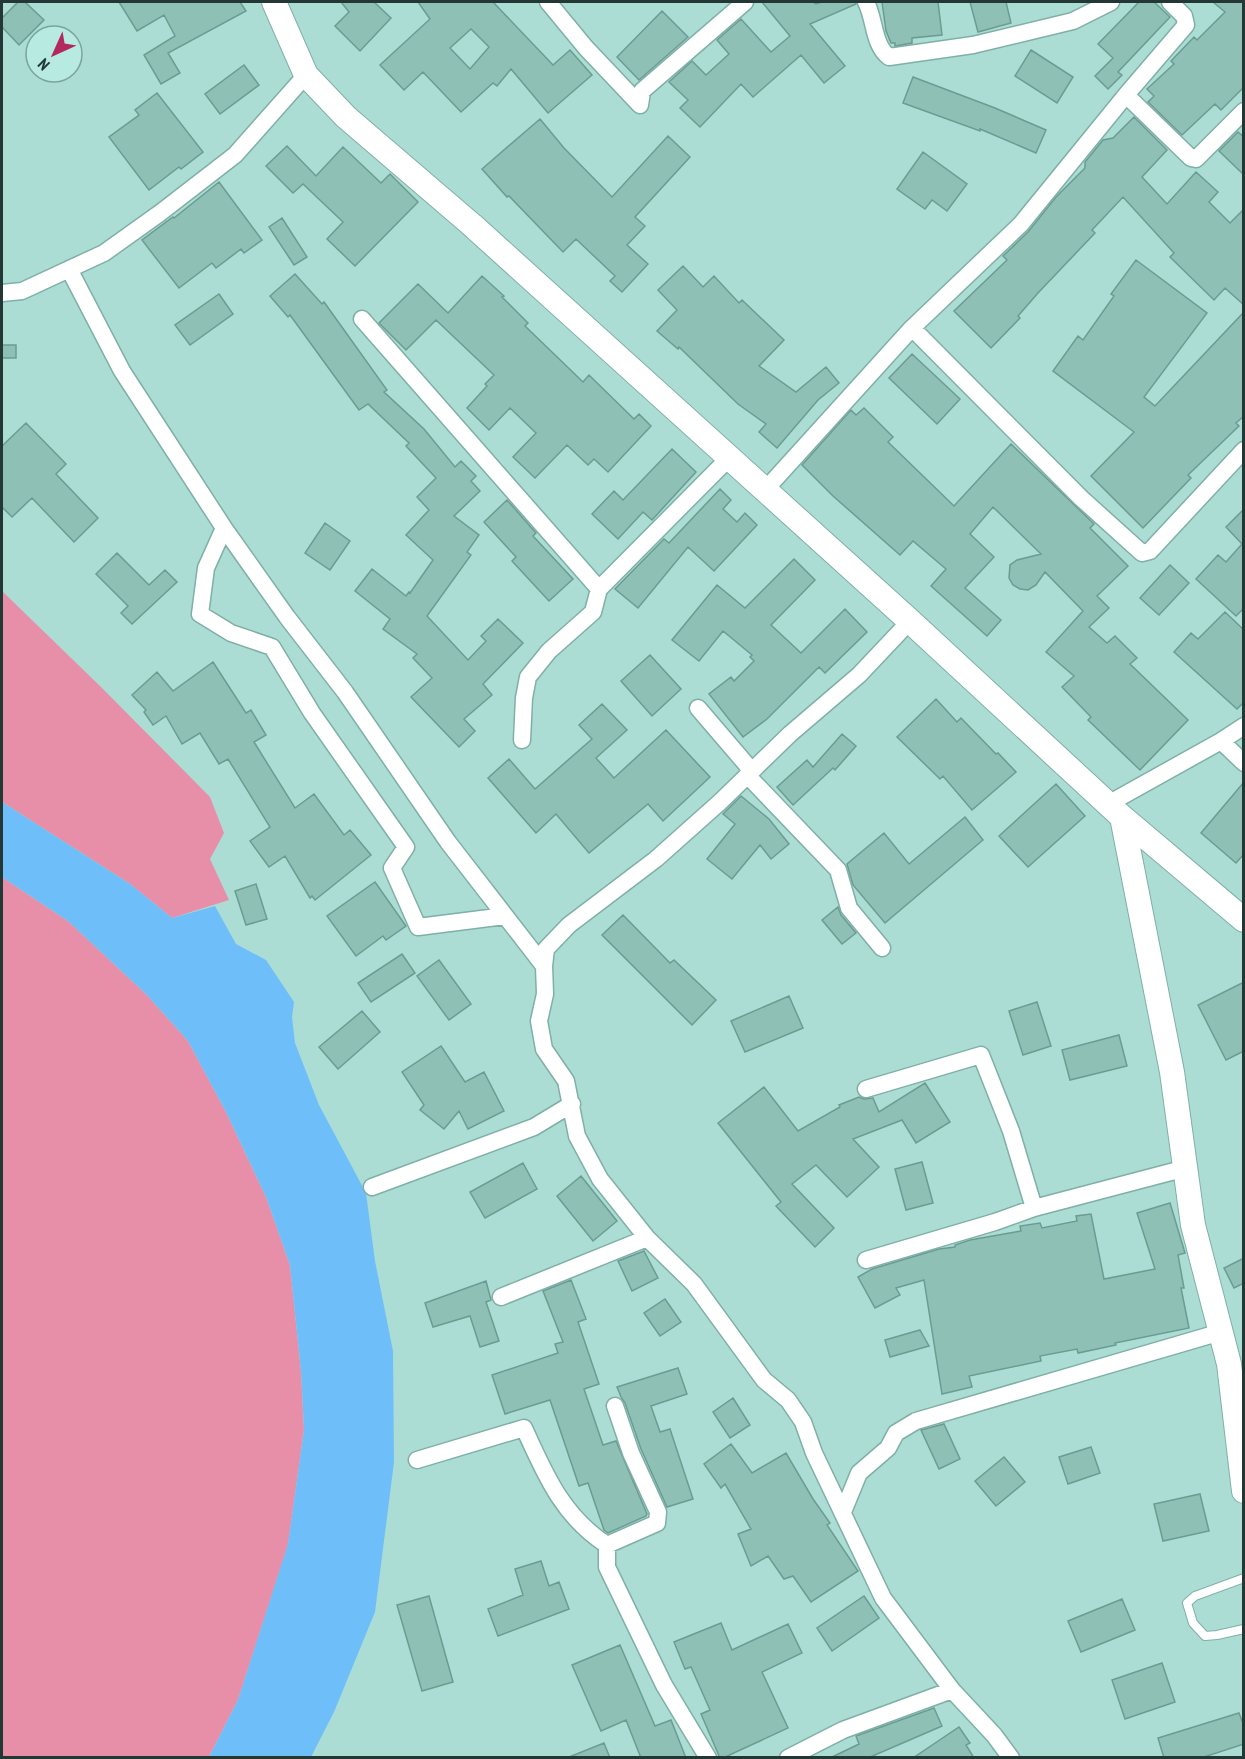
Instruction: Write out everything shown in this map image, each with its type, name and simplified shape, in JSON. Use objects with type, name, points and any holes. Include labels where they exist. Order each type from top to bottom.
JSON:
[{"type":"street","points":[[274,2],[306,75],[346,117],[472,225],[765,489],[1115,810],[1244,920]]},
{"type":"street","points":[[548,2],[585,48],[640,105],[642,91],[745,2]]},
{"type":"street","points":[[866,2],[871,11],[872,23],[882,52],[889,57],[973,45],[1073,21],[1111,2]]},
{"type":"street","points":[[765,489],[912,328],[1021,224],[1186,25],[1184,16],[1170,2]]},
{"type":"street","points":[[2,292],[22,291],[104,253],[235,155],[306,75]]},
{"type":"street","points":[[1126,95],[1191,158],[1196,159],[1242,117]]},
{"type":"street","points":[[69,269],[122,371],[224,528],[287,617],[345,692],[448,842],[544,966]]},
{"type":"street","points":[[362,319],[599,589]]},
{"type":"street","points":[[912,328],[1081,498],[1142,553],[1150,551],[1244,450]]},
{"type":"street","points":[[522,740],[524,698],[528,677],[549,651],[593,612],[599,589],[730,458]]},
{"type":"street","points":[[224,528],[206,568],[200,614],[231,633],[272,647],[312,713],[406,847],[392,868],[418,927],[505,916]]},
{"type":"street","points":[[910,621],[860,675],[790,734],[656,860],[569,925],[546,949],[545,994],[540,1021],[544,1049],[566,1081],[577,1136],[600,1179],[647,1238],[694,1284],[764,1380],[788,1400],[803,1422],[814,1454],[883,1598],[952,1690],[994,1735],[1011,1758]]},
{"type":"street","points":[[698,708],[750,773],[838,870],[849,908],[882,948]]},
{"type":"street","points":[[1115,810],[1244,726]]},
{"type":"street","points":[[1221,741],[1244,763]]},
{"type":"street","points":[[1115,810],[1172,1072],[1193,1225],[1221,1332],[1236,1369],[1244,1491]]},
{"type":"street","points":[[866,1089],[981,1055],[1011,1131],[1034,1208]]},
{"type":"street","points":[[372,1188],[534,1127],[572,1104]]},
{"type":"street","points":[[866,1260],[995,1222],[1034,1208],[1186,1168]]},
{"type":"street","points":[[501,1298],[647,1238]]},
{"type":"street","points":[[843,1512],[859,1473],[888,1448],[896,1433],[916,1421],[1221,1332]]},
{"type":"street","points":[[607,1545],[657,1522],[658,1512],[631,1453],[615,1406]]},
{"type":"street","points":[[417,1460],[524,1428],[551,1486],[589,1533],[607,1545]]},
{"type":"street","points":[[607,1545],[607,1567],[664,1685],[708,1758]]},
{"type":"street","points":[[788,1758],[843,1730],[952,1690]]},
{"type":"lane","points":[[1244,1578],[1195,1596],[1187,1603],[1193,1623],[1205,1636],[1244,1629]]},
{"type":"shaded area","points":[[2,591],[210,797],[224,833],[210,859],[229,900],[172,918],[130,884],[2,802]]},
{"type":"shaded area","points":[[2,877],[68,921],[147,995],[188,1041],[226,1112],[266,1197],[290,1265],[301,1371],[304,1430],[288,1545],[238,1700],[209,1757],[2,1757]]},
{"type":"water","points":[[2,802],[130,884],[172,918],[215,906],[236,944],[266,960],[294,1002],[292,1017],[295,1043],[319,1105],[366,1193],[375,1261],[393,1351],[394,1462],[375,1612],[334,1712],[311,1757],[209,1757],[238,1700],[288,1544],[304,1430],[301,1371],[290,1265],[266,1197],[226,1112],[188,1041],[147,995],[68,921],[2,877]]},
{"type":"building","points":[[18,2],[25,2],[44,20],[40,24],[24,24],[24,40],[19,45],[2,27],[2,18]]},
{"type":"building","points":[[119,2],[240,2],[246,11],[168,53],[180,73],[161,84],[144,55],[175,36],[164,15],[137,31]]},
{"type":"building","points":[[341,2],[374,2],[391,18],[360,51],[335,26],[349,12]]},
{"type":"building","points":[[418,2],[493,2],[553,65],[570,50],[592,75],[548,113],[511,69],[497,86],[493,83],[461,112],[423,72],[404,90],[380,65],[430,19]],"holes":[[[471,29],[489,47],[470,69],[450,48]]]},
{"type":"building","points":[[762,2],[813,2],[816,4],[856,2],[856,4],[810,24],[845,66],[824,83],[801,55],[753,97],[741,84],[700,127],[680,108],[688,100],[669,82],[692,61],[706,75],[729,54],[717,40],[741,19],[771,52],[790,36]]},
{"type":"building","points":[[882,2],[938,2],[942,35],[912,38],[912,43],[895,46],[895,43],[891,43],[886,31]]},
{"type":"building","points":[[970,2],[1006,2],[1011,23],[978,32]]},
{"type":"building","points":[[1139,2],[1154,2],[1170,17],[1118,72],[1122,75],[1108,89],[1095,76],[1113,58],[1098,44]]},
{"type":"building","points":[[1213,2],[1244,2],[1244,87],[1221,110],[1215,104],[1182,135],[1148,102],[1154,96],[1147,89],[1174,64],[1171,61],[1194,37],[1197,40],[1225,12]]},
{"type":"building","points":[[662,11],[688,37],[639,80],[617,57]]},
{"type":"building","points":[[1031,50],[1073,77],[1057,103],[1015,76]]},
{"type":"building","points":[[244,65],[259,85],[220,114],[205,94]]},
{"type":"building","points":[[913,77],[1046,130],[1036,153],[980,129],[980,131],[903,103]]},
{"type":"building","points":[[157,93],[203,152],[149,190],[109,137],[139,115],[135,110]]},
{"type":"building","points":[[1134,117],[1167,150],[1142,177],[1167,204],[1196,172],[1218,192],[1209,202],[1230,223],[1244,209],[1244,305],[1225,288],[1214,300],[1170,257],[1174,253],[1123,197],[1092,230],[1095,233],[1038,293],[1018,316],[1020,318],[991,348],[954,311],[1007,260],[1003,256],[1028,232],[1056,197],[1085,168],[1085,162],[1103,140],[1113,138]]},
{"type":"building","points":[[540,119],[564,148],[612,197],[668,136],[690,157],[635,217],[645,226],[627,245],[648,264],[622,292],[610,281],[615,276],[576,239],[563,252],[482,169]]},
{"type":"building","points":[[1238,132],[1244,137],[1244,175],[1219,151]]},
{"type":"building","points":[[287,146],[316,176],[343,147],[381,183],[390,174],[418,202],[355,266],[327,239],[343,222],[303,184],[293,193],[266,166]]},
{"type":"building","points":[[923,152],[967,184],[947,211],[932,200],[925,209],[897,189]]},
{"type":"building","points":[[219,182],[262,240],[244,253],[241,249],[216,268],[212,263],[179,288],[142,240]]},
{"type":"building","points":[[282,218],[307,257],[294,265],[269,227]]},
{"type":"building","points":[[1136,260],[1207,313],[1144,397],[1155,406],[1244,312],[1244,416],[1236,423],[1239,426],[1188,475],[1191,478],[1143,528],[1091,476],[1134,432],[1053,371],[1078,336],[1083,340],[1114,296],[1111,294]]},
{"type":"building","points":[[683,266],[703,287],[714,276],[739,303],[742,300],[784,340],[759,366],[796,392],[826,367],[839,383],[818,400],[777,448],[759,432],[766,424],[738,404],[679,347],[678,349],[657,331],[677,310],[658,290]]},
{"type":"building","points":[[295,274],[322,304],[324,302],[387,390],[384,392],[424,429],[455,467],[461,461],[476,476],[471,481],[480,491],[454,516],[479,535],[467,552],[471,555],[427,616],[468,660],[486,641],[481,636],[498,619],[523,643],[483,684],[492,695],[464,719],[475,731],[459,747],[411,697],[432,678],[413,658],[417,654],[383,629],[390,619],[355,591],[372,569],[406,596],[410,593],[433,560],[406,535],[429,510],[417,497],[436,478],[406,446],[409,443],[368,404],[359,410],[290,315],[288,317],[270,296]]},
{"type":"building","points":[[482,276],[528,323],[525,326],[583,382],[589,375],[634,419],[639,414],[651,426],[608,472],[594,459],[588,465],[567,445],[535,478],[513,457],[536,433],[510,408],[489,430],[467,408],[494,375],[436,320],[406,350],[379,323],[418,284],[448,313]]},
{"type":"building","points":[[219,294],[233,314],[190,345],[175,325]]},
{"type":"building","points":[[2,345],[16,345],[16,358],[2,358]]},
{"type":"building","points":[[912,354],[960,399],[937,424],[889,378]]},
{"type":"building","points":[[864,408],[893,437],[888,442],[954,506],[1011,444],[1094,524],[1090,528],[1128,566],[1097,596],[1109,608],[1089,627],[1107,643],[1115,636],[1137,658],[1130,664],[1188,720],[1140,770],[1088,720],[1091,717],[1062,687],[1074,676],[1046,652],[1083,611],[1045,572],[1036,585],[1028,590],[1013,585],[1009,578],[1010,565],[1017,560],[1041,554],[993,507],[970,534],[994,557],[965,588],[1001,620],[987,636],[931,586],[946,569],[913,541],[900,555],[833,496],[802,465],[851,410],[856,415]]},
{"type":"building","points":[[26,423],[66,464],[56,474],[98,518],[74,542],[32,498],[12,517],[2,507],[2,446]]},
{"type":"building","points":[[672,449],[696,472],[652,520],[643,512],[618,539],[592,514],[614,491],[623,500]]},
{"type":"building","points":[[720,489],[731,500],[723,509],[737,522],[745,513],[757,525],[714,571],[688,547],[638,608],[615,589],[664,539],[669,543]]},
{"type":"building","points":[[507,500],[536,533],[533,536],[573,579],[549,601],[512,561],[516,557],[484,522]]},
{"type":"building","points":[[1244,509],[1244,608],[1236,616],[1196,579],[1218,555],[1226,562],[1242,544],[1226,527]]},
{"type":"building","points":[[325,523],[350,541],[330,570],[305,553]]},
{"type":"building","points":[[117,553],[149,585],[165,570],[177,582],[132,624],[121,613],[128,606],[96,574]]},
{"type":"building","points":[[794,559],[815,580],[771,625],[801,653],[845,609],[867,632],[825,673],[819,667],[767,719],[743,737],[709,694],[731,677],[734,681],[754,661],[750,657],[752,655],[723,631],[699,661],[672,640],[717,585],[745,608]]},
{"type":"building","points":[[1170,565],[1189,583],[1159,615],[1140,598]]},
{"type":"building","points":[[1225,612],[1244,630],[1244,702],[1237,709],[1174,652],[1191,633],[1198,639]]},
{"type":"building","points":[[650,655],[681,689],[652,716],[621,681]]},
{"type":"building","points":[[213,662],[246,713],[251,710],[266,735],[254,742],[295,808],[314,794],[344,835],[350,830],[371,855],[315,900],[312,896],[310,898],[285,856],[269,867],[250,841],[270,827],[228,759],[219,764],[200,733],[182,744],[166,716],[153,725],[144,712],[146,710],[132,695],[157,672],[173,691]]},
{"type":"building","points":[[936,699],[957,722],[961,718],[1016,772],[972,810],[943,776],[940,779],[897,737]]},
{"type":"building","points":[[602,704],[627,730],[596,758],[614,778],[666,730],[710,777],[663,821],[648,804],[589,853],[556,814],[536,833],[488,778],[509,759],[535,789],[592,739],[579,725]]},
{"type":"building","points":[[842,734],[856,746],[835,770],[833,768],[793,805],[777,787],[807,760],[813,767]]},
{"type":"building","points":[[1244,782],[1244,854],[1236,863],[1201,833]]},
{"type":"building","points":[[1056,784],[1085,816],[1028,867],[999,836]]},
{"type":"building","points":[[741,796],[769,819],[789,844],[771,859],[760,845],[732,879],[707,859],[735,824],[723,814]]},
{"type":"building","points":[[965,817],[983,840],[885,923],[853,885],[847,864],[884,833],[909,864]]},
{"type":"building","points":[[375,882],[406,926],[386,940],[383,936],[356,956],[327,916]]},
{"type":"building","points":[[256,884],[267,919],[246,925],[235,891]]},
{"type":"building","points":[[838,907],[841,915],[856,933],[842,944],[822,920]]},
{"type":"building","points":[[623,915],[670,963],[674,960],[716,1000],[692,1025],[602,935]]},
{"type":"building","points":[[402,954],[415,973],[371,1002],[358,983]]},
{"type":"building","points":[[439,960],[471,1004],[449,1020],[417,976]]},
{"type":"building","points":[[1244,982],[1244,1051],[1226,1060],[1198,1005]]},
{"type":"building","points":[[789,996],[803,1028],[745,1052],[731,1021]]},
{"type":"building","points":[[1037,1002],[1051,1046],[1023,1055],[1009,1011]]},
{"type":"building","points":[[362,1011],[380,1032],[338,1069],[319,1047]]},
{"type":"building","points":[[1119,1035],[1127,1066],[1070,1080],[1062,1050]]},
{"type":"building","points":[[441,1046],[465,1082],[484,1072],[504,1111],[468,1129],[459,1111],[444,1129],[420,1110],[424,1105],[402,1072]]},
{"type":"building","points":[[925,1083],[950,1122],[916,1143],[902,1120],[853,1139],[879,1167],[847,1197],[816,1165],[792,1184],[834,1228],[815,1247],[776,1206],[781,1202],[718,1123],[764,1087],[798,1131],[840,1107],[839,1105],[859,1097],[873,1098],[879,1112]]},
{"type":"building","points":[[922,1162],[933,1203],[906,1210],[895,1169]]},
{"type":"building","points":[[523,1163],[537,1189],[485,1218],[470,1192]]},
{"type":"building","points":[[581,1176],[617,1221],[593,1241],[557,1196]]},
{"type":"building","points":[[1170,1203],[1185,1253],[1178,1255],[1184,1288],[1181,1288],[1189,1328],[1078,1353],[1077,1349],[1040,1356],[1041,1361],[969,1376],[972,1387],[942,1394],[924,1280],[896,1288],[900,1295],[875,1308],[858,1277],[872,1269],[939,1249],[955,1247],[955,1245],[970,1240],[1021,1231],[1020,1226],[1040,1223],[1042,1228],[1077,1221],[1076,1216],[1091,1214],[1104,1279],[1155,1269],[1137,1213]]},
{"type":"building","points":[[644,1251],[658,1278],[632,1291],[618,1261]]},
{"type":"building","points":[[1244,1258],[1244,1283],[1234,1288],[1224,1268]]},
{"type":"building","points":[[571,1280],[586,1319],[578,1322],[599,1384],[584,1389],[603,1445],[616,1441],[647,1514],[608,1533],[604,1530],[588,1483],[579,1486],[550,1400],[505,1414],[492,1375],[558,1353],[555,1344],[563,1342],[543,1291]]},
{"type":"building","points":[[486,1281],[491,1300],[486,1302],[499,1341],[480,1347],[470,1316],[433,1327],[425,1303]]},
{"type":"building","points":[[665,1299],[681,1322],[660,1336],[644,1313]]},
{"type":"building","points":[[920,1330],[929,1346],[890,1357],[885,1340]]},
{"type":"building","points":[[678,1368],[687,1394],[651,1406],[660,1432],[670,1429],[693,1499],[667,1507],[617,1387]]},
{"type":"building","points":[[733,1398],[750,1425],[730,1438],[713,1412]]},
{"type":"building","points":[[944,1424],[960,1459],[939,1469],[921,1430]]},
{"type":"building","points":[[731,1444],[752,1473],[786,1453],[830,1523],[827,1525],[858,1571],[811,1602],[793,1576],[784,1579],[768,1556],[751,1566],[738,1534],[751,1529],[725,1484],[721,1488],[704,1464]]},
{"type":"building","points":[[1091,1447],[1100,1473],[1068,1484],[1059,1457]]},
{"type":"building","points":[[1004,1457],[1025,1482],[996,1506],[975,1481]]},
{"type":"building","points":[[1200,1494],[1209,1531],[1163,1541],[1154,1504]]},
{"type":"building","points":[[541,1561],[549,1586],[559,1582],[569,1609],[498,1636],[488,1609],[523,1595],[515,1569]]},
{"type":"building","points":[[429,1596],[453,1682],[422,1691],[397,1605]]},
{"type":"building","points":[[864,1596],[879,1618],[832,1651],[817,1628]]},
{"type":"building","points":[[1122,1599],[1135,1630],[1081,1652],[1068,1621]]},
{"type":"building","points":[[721,1623],[732,1650],[788,1624],[802,1653],[762,1672],[788,1728],[723,1758],[720,1758],[701,1714],[710,1710],[691,1667],[685,1669],[674,1642]]},
{"type":"building","points":[[620,1645],[655,1726],[671,1720],[686,1758],[641,1758],[626,1720],[601,1731],[572,1665]]},
{"type":"building","points":[[1162,1663],[1175,1702],[1125,1719],[1112,1680]]},
{"type":"building","points":[[934,1708],[942,1726],[868,1758],[830,1758],[859,1744],[856,1736]]},
{"type":"building","points":[[1239,1713],[1244,1726],[1244,1744],[1201,1758],[1164,1758],[1158,1738]]},
{"type":"building","points":[[959,1727],[970,1743],[966,1745],[974,1758],[913,1758]]},
{"type":"building","points":[[604,1743],[610,1758],[569,1758],[569,1757]]}]
